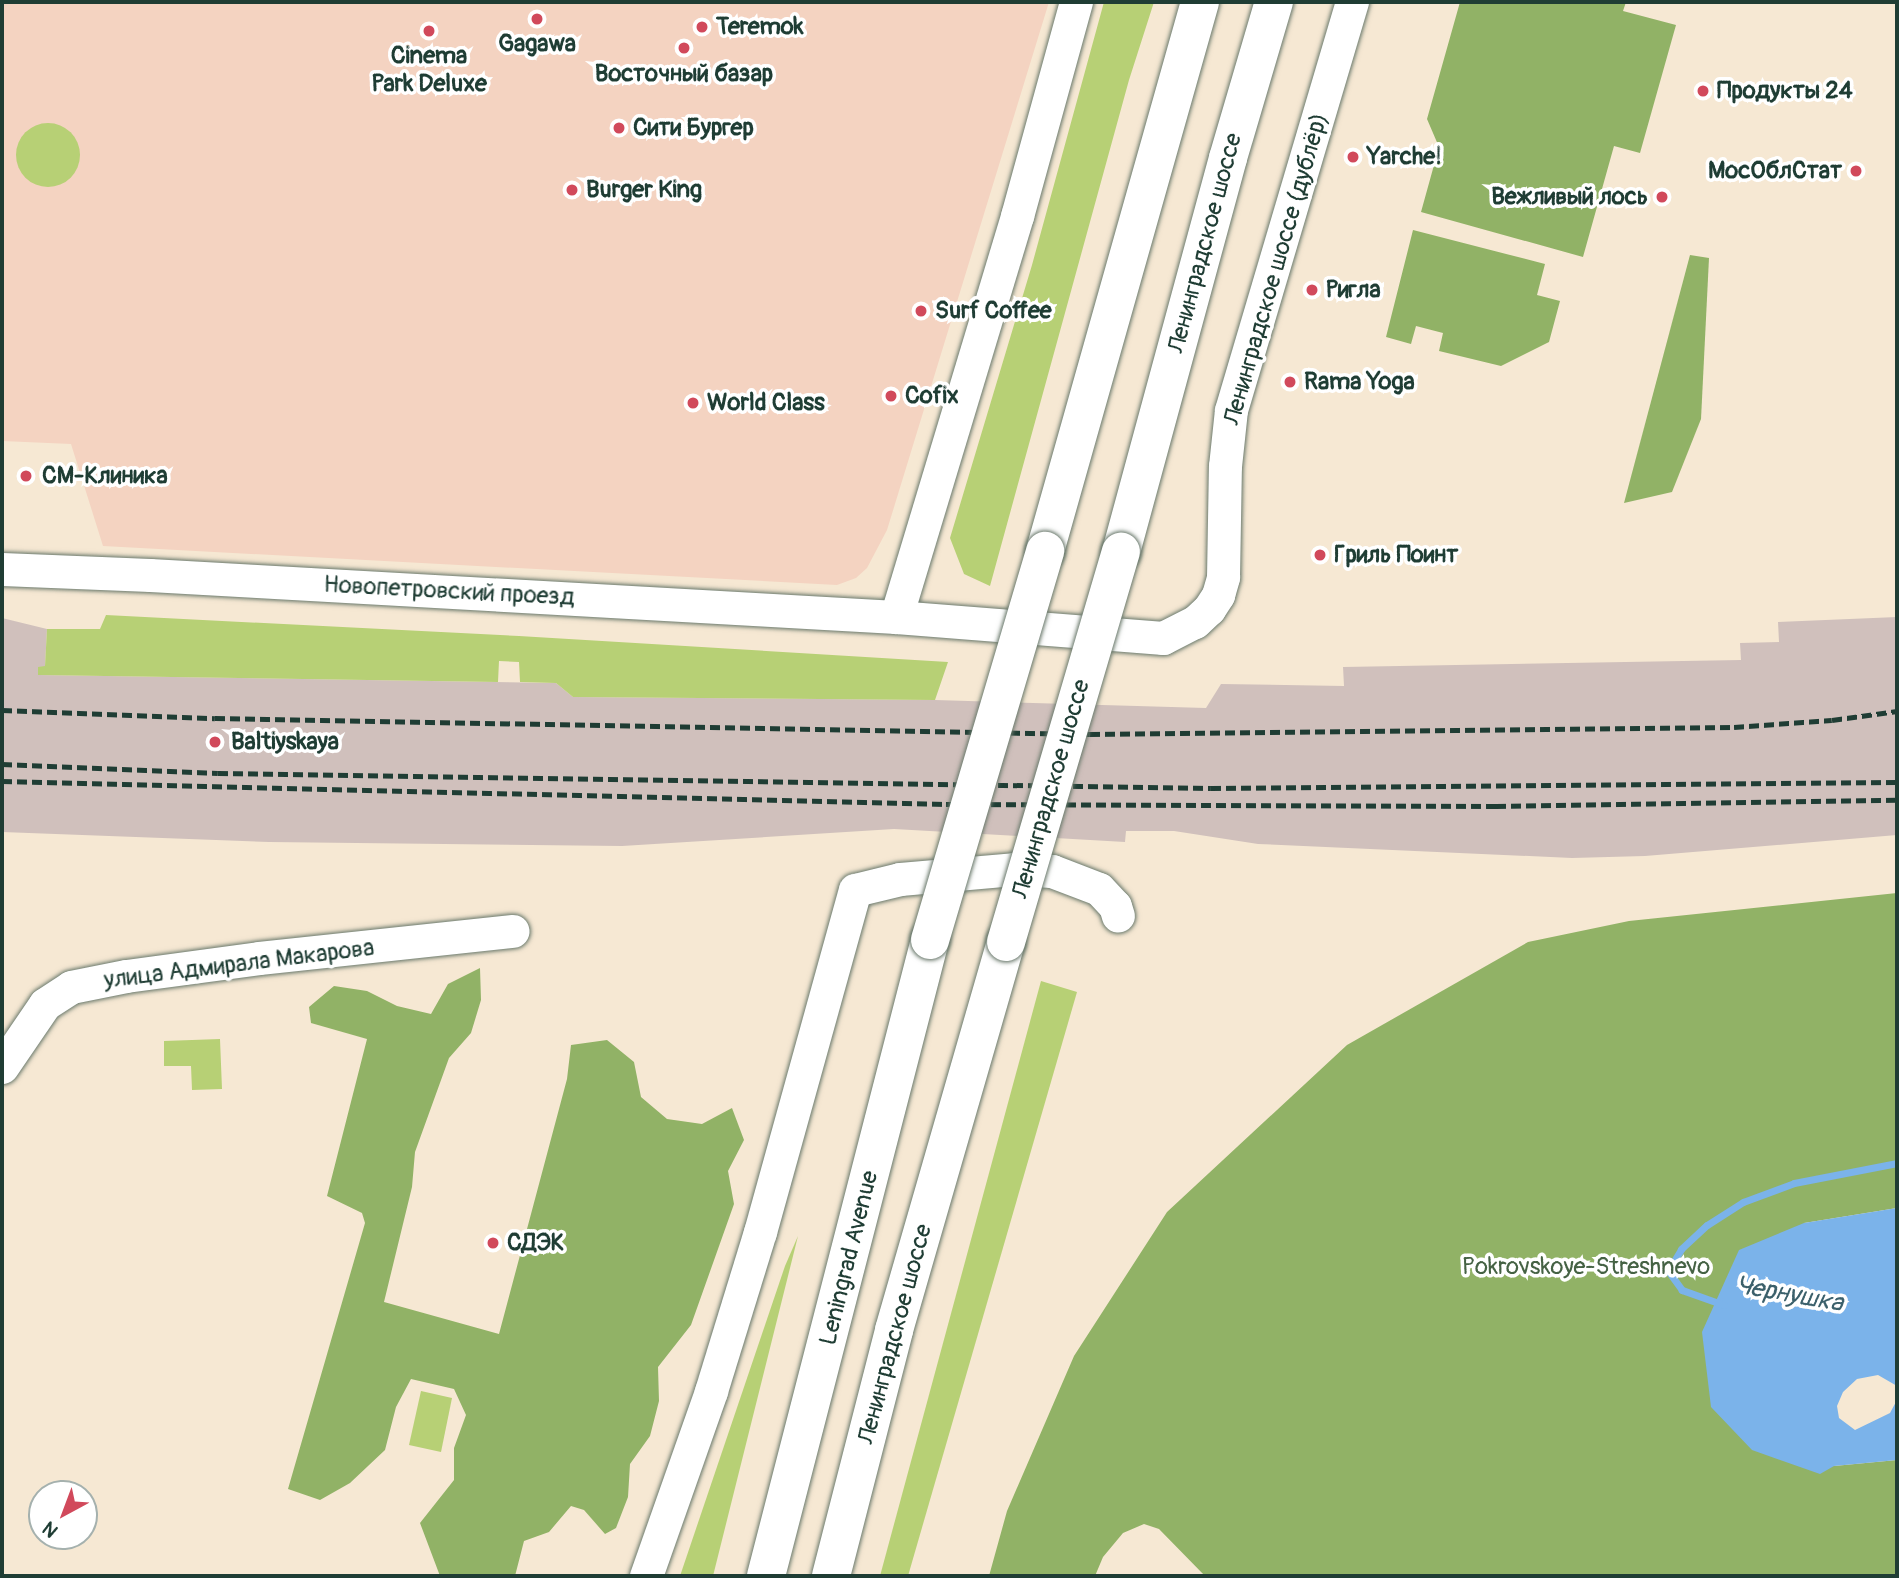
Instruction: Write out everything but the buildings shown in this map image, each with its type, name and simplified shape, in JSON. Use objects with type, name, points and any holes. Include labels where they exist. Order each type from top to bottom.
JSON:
[{"type":"main road","points":[[1186,50],[1200,2]]},
{"type":"main road","name":"Ленинградское шоссе","points":[[831,1576],[894,1330],[1121,552],[1224,171],[1274,2]]},
{"type":"main road","name":"Leningrad Avenue","points":[[766,1576],[930,940],[1045,551],[1186,50]]},
{"type":"street","points":[[895,617],[1017,216],[1076,2]]},
{"type":"street","points":[[1185,2],[1186,50]]},
{"type":"street","name":"Ленинградское шоссе (дублёр)","points":[[895,617],[1163,638],[1195,622],[1218,595],[1223,577],[1226,540],[1225,466],[1231,410],[1352,2]]},
{"type":"street","name":"Новопетровский проезд","points":[[2,569],[895,617]]},
{"type":"street","points":[[646,1576],[710,1391],[760,1232],[855,890],[900,879],[1014,869],[1052,871],[1098,889],[1115,905],[1118,916]]},
{"type":"street","name":"улица Адмирала Макарова","points":[[2,1067],[45,1004],[71,987],[125,976],[259,958],[513,930]]},
{"type":"shaded area","points":[[2,2],[1049,2],[887,530],[867,568],[856,578],[837,585],[103,546],[71,444],[2,441]]},
{"type":"shaded area","points":[[1897,617],[1897,835],[1645,856],[1572,858],[1258,844],[1174,831],[1126,831],[1125,842],[894,829],[622,846],[269,842],[2,832],[2,618],[47,629],[45,667],[39,675],[556,683],[573,697],[935,700],[1206,708],[1221,684],[1344,686],[1343,667],[1741,660],[1740,643],[1779,642],[1778,622]]},
{"type":"green space","points":[[1104,2],[1154,2],[1129,80],[990,586],[964,574],[950,538],[1032,265]]},
{"type":"green space","points":[[1460,2],[1626,2],[1623,11],[1676,25],[1640,153],[1614,146],[1583,257],[1421,212],[1439,147],[1427,119]]},
{"type":"green space","points":[[42,123],[54,123],[71,132],[78,143],[78,167],[71,178],[54,187],[42,187],[30,182],[21,173],[16,161],[16,149],[21,137],[30,128]]},
{"type":"green space","points":[[1413,230],[1545,264],[1537,295],[1560,301],[1549,342],[1501,366],[1439,351],[1443,333],[1416,326],[1411,344],[1386,337]]},
{"type":"green space","points":[[1690,255],[1709,258],[1701,419],[1672,492],[1624,503]]},
{"type":"green space","points":[[106,615],[948,662],[935,700],[573,697],[556,683],[520,682],[519,662],[499,661],[498,682],[38,675],[38,667],[45,666],[47,629],[100,629]]},
{"type":"green space","name":"Pokrovskoye-Streshnevo","points":[[1897,893],[1897,1208],[1804,1223],[1834,1466],[1897,1460],[1897,1576],[1205,1576],[1159,1529],[1144,1524],[1123,1533],[1103,1557],[1095,1576],[989,1576],[1007,1511],[1074,1356],[1167,1212],[1347,1045],[1528,942],[1629,921]]},
{"type":"green space","points":[[480,968],[481,1000],[471,1033],[449,1058],[415,1152],[412,1187],[384,1302],[499,1334],[567,1079],[571,1045],[607,1040],[634,1062],[641,1097],[667,1119],[702,1124],[732,1108],[744,1140],[728,1171],[734,1204],[691,1325],[658,1367],[659,1401],[650,1436],[630,1464],[628,1497],[616,1528],[605,1534],[584,1510],[571,1506],[549,1532],[524,1541],[515,1576],[440,1576],[420,1523],[454,1480],[454,1448],[466,1415],[454,1389],[411,1379],[396,1407],[385,1450],[350,1483],[320,1500],[288,1489],[365,1223],[362,1213],[327,1196],[367,1039],[311,1023],[309,1007],[334,986],[367,991],[397,1006],[431,1014],[448,984]]},
{"type":"green space","points":[[1041,981],[1077,992],[908,1576],[880,1576]]},
{"type":"green space","points":[[220,1039],[222,1089],[192,1090],[191,1066],[164,1066],[164,1041]]},
{"type":"green space","points":[[798,1236],[713,1576],[680,1576],[785,1266]]},
{"type":"green space","points":[[421,1391],[452,1398],[441,1452],[409,1445]]},
{"type":"water","name":"Чернушка","points":[[1897,1208],[1897,1386],[1878,1375],[1857,1379],[1843,1392],[1837,1406],[1839,1418],[1855,1430],[1890,1413],[1897,1400],[1897,1460],[1834,1466],[1820,1474],[1752,1450],[1711,1407],[1702,1332],[1739,1250],[1804,1223]]},
{"type":"waterway","name":"Чернушка","points":[[1724,1305],[1682,1290],[1668,1271],[1681,1249],[1707,1225],[1743,1202],[1794,1183],[1897,1163]]},
{"type":"railway","points":[[2,710],[215,718],[1090,734],[1734,727],[1832,720],[1897,711]]},
{"type":"railway","points":[[2,764],[218,773],[1211,788],[1897,782]]},
{"type":"railway","points":[[2,781],[946,804],[1496,806],[1897,800]]},
{"type":"place","name":"Gagawa","points":[[537,19]]},
{"type":"place","name":"Teremok","points":[[702,27]]},
{"type":"place","name":"Cinema Park Deluxe","points":[[429,31]]},
{"type":"place","name":"Восточный базар","points":[[684,48]]},
{"type":"place","name":"Продукты 24","points":[[1703,91]]},
{"type":"place","name":"Сити Бургер","points":[[619,128]]},
{"type":"place","name":"Yarche!","points":[[1353,157]]},
{"type":"place","name":"МосОблСтат","points":[[1856,171]]},
{"type":"place","name":"Burger King","points":[[572,190]]},
{"type":"place","name":"Вежливый лось","points":[[1662,197]]},
{"type":"place","name":"Ригла","points":[[1312,290]]},
{"type":"place","name":"Surf Coffee","points":[[921,311]]},
{"type":"place","name":"Rama Yoga","points":[[1290,382]]},
{"type":"place","name":"Cofix","points":[[891,396]]},
{"type":"place","name":"World Class","points":[[693,403]]},
{"type":"place","name":"СМ-Клиника","points":[[26,476]]},
{"type":"place","name":"Гриль Поинт","points":[[1320,555]]},
{"type":"place","name":"Baltiyskaya","points":[[215,742]]},
{"type":"place","name":"СДЭК","points":[[493,1243]]}]
